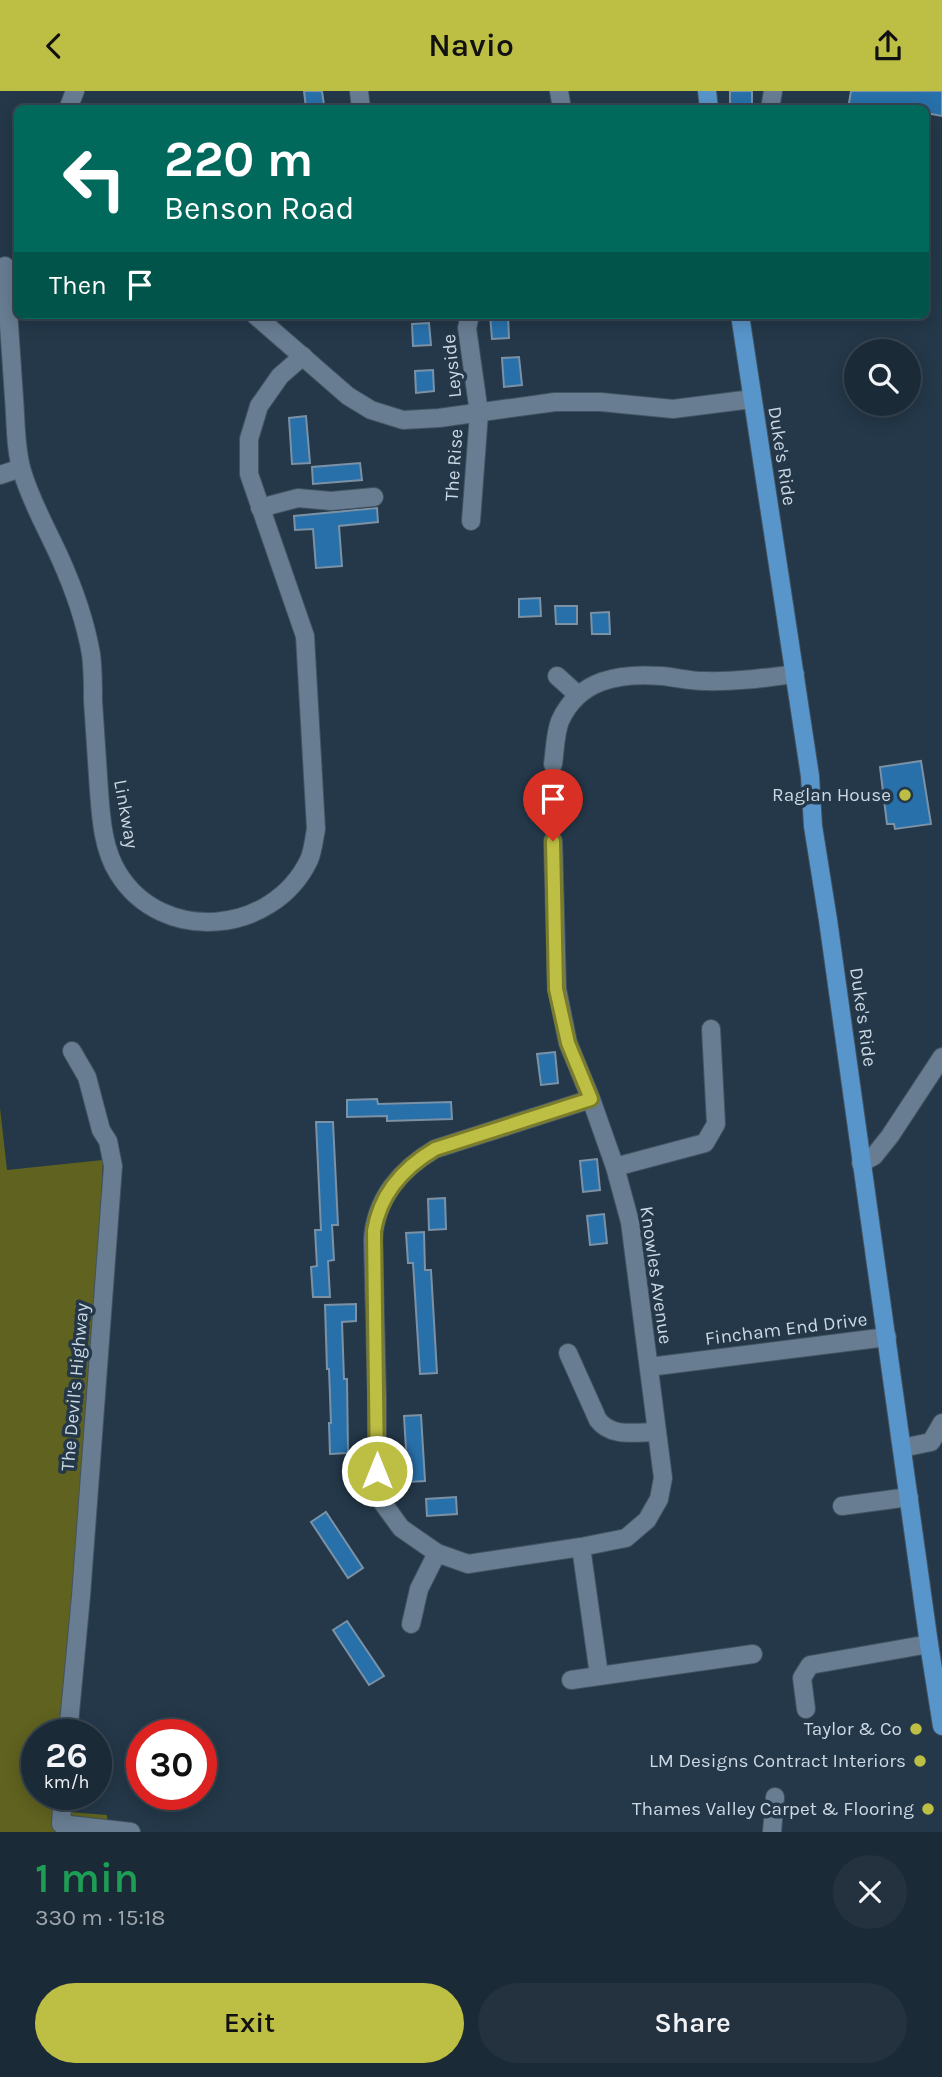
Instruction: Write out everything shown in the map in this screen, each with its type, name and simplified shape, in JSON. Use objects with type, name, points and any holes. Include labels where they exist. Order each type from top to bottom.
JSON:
[{"type":"main road","name":"Duke's Ride","points":[[741,319],[810,776],[813,826],[942,1725]]},
{"type":"street","name":"Linkway","points":[[7,266],[21,468],[80,606],[91,655],[101,816],[106,844],[116,871],[131,891],[172,917],[192,922],[237,918],[259,911],[276,900],[292,885],[310,858],[316,829],[305,636],[249,474],[249,439],[259,406],[280,376],[303,356]]},
{"type":"street","points":[[261,319],[348,396],[371,410],[403,420],[555,402],[601,402],[673,408],[752,398]]},
{"type":"street","name":"Leyside","points":[[469,319],[467,328],[479,413]]},
{"type":"street","name":"The Rise","points":[[471,521],[479,413]]},
{"type":"street","points":[[0,475],[21,468]]},
{"type":"street","points":[[260,508],[298,498],[331,501],[374,498]]},
{"type":"street","points":[[553,764],[560,721],[578,695],[594,684],[627,675],[700,681],[744,681],[795,674]]},
{"type":"street","points":[[557,676],[578,695]]},
{"type":"street","points":[[553,841],[556,989],[568,1043],[591,1099]]},
{"type":"street","points":[[615,1167],[705,1143],[716,1124],[710,1029]]},
{"type":"street","name":"The Devil's Highway","points":[[69,1719],[113,1166],[108,1141],[101,1130],[87,1077],[72,1051]]},
{"type":"street","points":[[861,1163],[874,1156],[890,1136],[942,1057]]},
{"type":"street","name":"Knowles Avenue","points":[[591,1099],[631,1222],[663,1478],[659,1499],[647,1520],[626,1538],[468,1564],[437,1553],[401,1528],[377,1495],[373,1240],[375,1222],[391,1187],[402,1173],[435,1149],[591,1099]]},
{"type":"street","name":"Fincham End Drive","points":[[649,1367],[887,1337]]},
{"type":"street","points":[[568,1353],[602,1426],[618,1433],[657,1432]]},
{"type":"street","points":[[902,1448],[931,1442],[942,1423]]},
{"type":"street","points":[[842,1506],[909,1497]]},
{"type":"street","points":[[581,1547],[598,1675]]},
{"type":"street","points":[[411,1624],[419,1589],[437,1553]]},
{"type":"street","points":[[806,1709],[802,1678],[810,1665],[929,1644]]},
{"type":"street","points":[[571,1680],[753,1654]]},
{"type":"street","points":[[772,1832],[775,1797]]},
{"type":"street","points":[[62,1810],[61,1824],[131,1832]]},
{"type":"shaded area","points":[[0,1108],[7,1170],[103,1160],[74,1719],[21,1719],[21,1810],[69,1810],[107,1815],[107,1832],[0,1832]]},
{"type":"building","points":[[304,91],[322,91],[324,105],[306,105]]},
{"type":"building","points":[[730,91],[752,91],[752,105],[730,105]]},
{"type":"building","points":[[851,91],[942,91],[942,116],[929,114],[929,105],[849,105]]},
{"type":"building","points":[[490,319],[508,319],[509,338],[492,339]]},
{"type":"building","points":[[429,323],[431,345],[413,346],[412,324]]},
{"type":"building","points":[[519,357],[522,385],[504,387],[502,358]]},
{"type":"building","points":[[433,370],[434,391],[416,393],[415,371]]},
{"type":"building","points":[[306,416],[310,463],[292,464],[289,418]]},
{"type":"building","points":[[360,463],[362,480],[313,484],[312,467]]},
{"type":"building","points":[[377,508],[378,522],[339,526],[342,566],[316,568],[313,529],[295,530],[294,516]]},
{"type":"building","points":[[540,598],[541,616],[519,617],[519,599]]},
{"type":"building","points":[[555,606],[577,606],[577,624],[556,624]]},
{"type":"building","points":[[609,612],[610,634],[592,634],[591,613]]},
{"type":"building","name":"Raglan House","points":[[921,761],[931,824],[895,829],[894,824],[887,824],[880,767]]},
{"type":"building","points":[[555,1052],[558,1083],[541,1085],[537,1054]]},
{"type":"building","points":[[377,1099],[378,1104],[451,1102],[452,1119],[387,1121],[387,1116],[347,1117],[347,1100]]},
{"type":"building","points":[[316,1122],[333,1122],[338,1225],[332,1225],[334,1260],[328,1261],[330,1297],[313,1297],[311,1267],[317,1266],[315,1230],[321,1230]]},
{"type":"building","points":[[597,1159],[600,1190],[583,1192],[580,1161]]},
{"type":"building","points":[[445,1198],[446,1229],[429,1230],[428,1199]]},
{"type":"building","points":[[604,1214],[607,1243],[590,1245],[587,1216]]},
{"type":"building","points":[[424,1232],[425,1270],[431,1270],[437,1373],[420,1374],[413,1263],[408,1263],[406,1233]]},
{"type":"building","points":[[356,1304],[356,1321],[342,1322],[344,1379],[347,1379],[348,1453],[330,1454],[325,1305]]},
{"type":"building","points":[[421,1415],[425,1481],[408,1482],[404,1416]]},
{"type":"building","points":[[456,1497],[457,1514],[427,1516],[426,1499]]},
{"type":"building","points":[[326,1512],[363,1568],[348,1578],[311,1522]]},
{"type":"building","points":[[347,1621],[384,1676],[369,1685],[333,1630]]},
{"type":"place","name":"Raglan House","points":[[905,795]]},
{"type":"place","name":"Taylor & Co","points":[[916,1729]]},
{"type":"place","name":"LM Designs Contract Interiors","points":[[920,1761]]},
{"type":"place","name":"Thames Valley Carpet & Flooring","points":[[928,1809]]},
{"type":"route","points":[[377,1471],[374,1231],[375,1222],[391,1187],[418,1159],[435,1149],[591,1099],[568,1043],[556,989],[553,841]]}]
